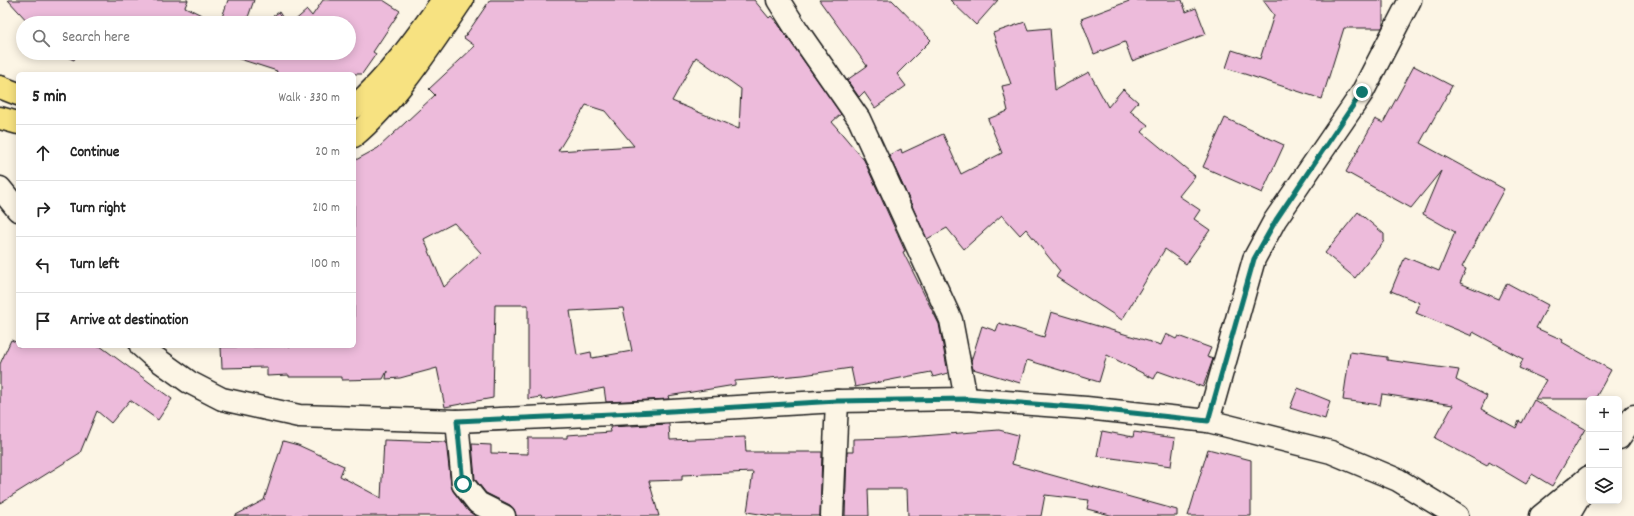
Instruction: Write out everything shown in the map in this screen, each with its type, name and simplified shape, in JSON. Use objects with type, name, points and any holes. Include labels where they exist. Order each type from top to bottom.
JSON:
[{"type":"main road","points":[[356,105],[374,89],[417,38],[443,0]]},
{"type":"main road","points":[[356,134],[388,101],[424,56],[462,0]]},
{"type":"main road","points":[[0,87],[16,93]]},
{"type":"street","points":[[778,0],[859,119],[951,320],[966,399]]},
{"type":"street","points":[[1208,421],[1254,259],[1276,220],[1362,92],[1410,0]]},
{"type":"street","points":[[0,188],[16,208]]},
{"type":"street","points":[[143,348],[189,382],[222,399],[299,416],[457,421],[640,413],[837,401],[966,399],[1086,408],[1208,421],[1331,452],[1398,480],[1457,516]]},
{"type":"street","points":[[832,516],[837,401]]},
{"type":"street","points":[[1622,434],[1634,416]]},
{"type":"street","points":[[457,421],[463,484],[478,503],[504,516]]},
{"type":"street","points":[[1541,516],[1586,479]]},
{"type":"street","points":[[1568,516],[1586,486]]},
{"type":"building","points":[[8,0],[188,0],[185,7],[204,16],[23,16]]},
{"type":"building","points":[[228,0],[254,0],[248,16],[222,16]]},
{"type":"building","points":[[323,0],[383,0],[400,11],[373,52],[376,54],[362,74],[356,74],[356,72],[277,72],[243,60],[356,60],[356,16],[312,16]]},
{"type":"building","points":[[490,0],[754,0],[769,18],[771,16],[778,24],[841,114],[832,122],[864,160],[905,251],[903,252],[939,324],[948,373],[933,377],[931,372],[855,387],[851,368],[803,375],[735,381],[735,385],[668,396],[669,399],[606,402],[604,388],[542,400],[541,397],[528,399],[528,305],[495,305],[493,398],[445,407],[437,368],[400,378],[386,379],[387,371],[383,379],[342,380],[342,377],[289,377],[289,375],[267,376],[267,367],[222,368],[221,348],[356,348],[356,160],[378,148],[435,95],[429,89],[475,46],[464,38]],"holes":[[[696,57],[741,89],[739,129],[672,101]],[[586,105],[605,111],[634,146],[558,151]],[[454,223],[481,253],[444,287],[424,239]],[[623,308],[632,351],[592,358],[591,352],[577,355],[570,311]]]},
{"type":"building","points":[[819,0],[892,0],[931,40],[897,74],[906,86],[875,108],[864,92],[859,97],[847,80],[867,66]]},
{"type":"building","points":[[950,0],[998,0],[976,25]]},
{"type":"building","points":[[1132,0],[1182,0],[1186,12],[1196,8],[1206,34],[1132,61],[1125,42],[1094,54],[1081,19]]},
{"type":"building","points":[[1263,0],[1383,0],[1383,26],[1382,28],[1344,28],[1322,99],[1226,68],[1232,50],[1260,59],[1274,15]]},
{"type":"building","points":[[307,10],[312,16],[300,16]]},
{"type":"building","points":[[279,12],[282,16],[273,16]]},
{"type":"building","points":[[1025,22],[1028,30],[1050,28],[1055,90],[1089,72],[1108,107],[1123,89],[1138,102],[1130,111],[1148,125],[1142,132],[1195,176],[1179,196],[1200,210],[1194,219],[1210,230],[1186,264],[1165,249],[1122,320],[1056,277],[1060,271],[1026,229],[1020,235],[1002,215],[964,249],[947,228],[927,239],[889,155],[901,149],[902,153],[943,134],[961,174],[1002,153],[988,119],[1008,111],[1002,86],[1011,84],[993,33]]},
{"type":"building","points":[[1414,66],[1452,86],[1420,143],[1504,189],[1462,267],[1466,269],[1460,283],[1499,299],[1507,283],[1548,305],[1536,328],[1563,340],[1562,342],[1611,370],[1597,396],[1586,396],[1586,399],[1535,399],[1546,380],[1519,368],[1523,359],[1473,332],[1472,336],[1416,313],[1420,303],[1391,291],[1405,257],[1439,271],[1455,232],[1423,214],[1441,171],[1411,208],[1346,172],[1375,119],[1383,123]]},
{"type":"building","points":[[1225,118],[1284,145],[1262,193],[1203,167]]},
{"type":"building","points":[[1358,212],[1384,234],[1384,241],[1355,278],[1325,253]]},
{"type":"building","points":[[1051,312],[1161,345],[1166,334],[1176,339],[1178,336],[1211,348],[1207,357],[1213,359],[1203,387],[1158,371],[1154,379],[1107,355],[1099,382],[1027,360],[1020,383],[973,369],[971,361],[982,326],[996,331],[999,323],[1044,337]]},
{"type":"building","points":[[11,340],[16,342],[16,348],[103,348],[172,399],[158,420],[130,400],[111,423],[97,411],[80,453],[0,503],[0,364]]},
{"type":"building","points":[[1350,352],[1387,357],[1387,360],[1459,370],[1456,380],[1487,396],[1481,409],[1516,428],[1519,421],[1522,423],[1534,400],[1585,429],[1552,486],[1532,474],[1526,484],[1489,462],[1487,466],[1435,438],[1453,405],[1382,394],[1380,405],[1343,400]]},
{"type":"building","points":[[1298,388],[1330,401],[1325,419],[1290,408]]},
{"type":"building","points":[[669,424],[670,440],[745,437],[746,452],[822,452],[820,516],[772,516],[747,512],[753,472],[682,475],[682,480],[649,481],[659,516],[516,516],[514,509],[510,505],[486,493],[475,479],[472,444],[491,445],[491,453],[528,454],[528,438],[567,438],[567,435],[611,432],[610,427]]},
{"type":"building","points":[[999,430],[1018,435],[1012,464],[1177,510],[1177,516],[1114,516],[1087,509],[1089,500],[1045,495],[1041,516],[908,516],[907,489],[868,489],[869,516],[845,516],[847,452],[853,452],[853,439],[896,438]]},
{"type":"building","points":[[1102,431],[1133,437],[1134,432],[1175,438],[1171,466],[1097,456]]},
{"type":"building","points":[[384,440],[446,442],[453,491],[468,511],[476,516],[234,516],[264,500],[283,441],[298,445],[344,466],[340,476],[381,498]]},
{"type":"building","points":[[1208,449],[1251,460],[1251,516],[1188,516]]},
{"type":"route","points":[[463,484],[457,421],[655,412],[837,401],[966,399],[1086,408],[1208,421],[1254,259],[1276,220],[1362,92]]}]
